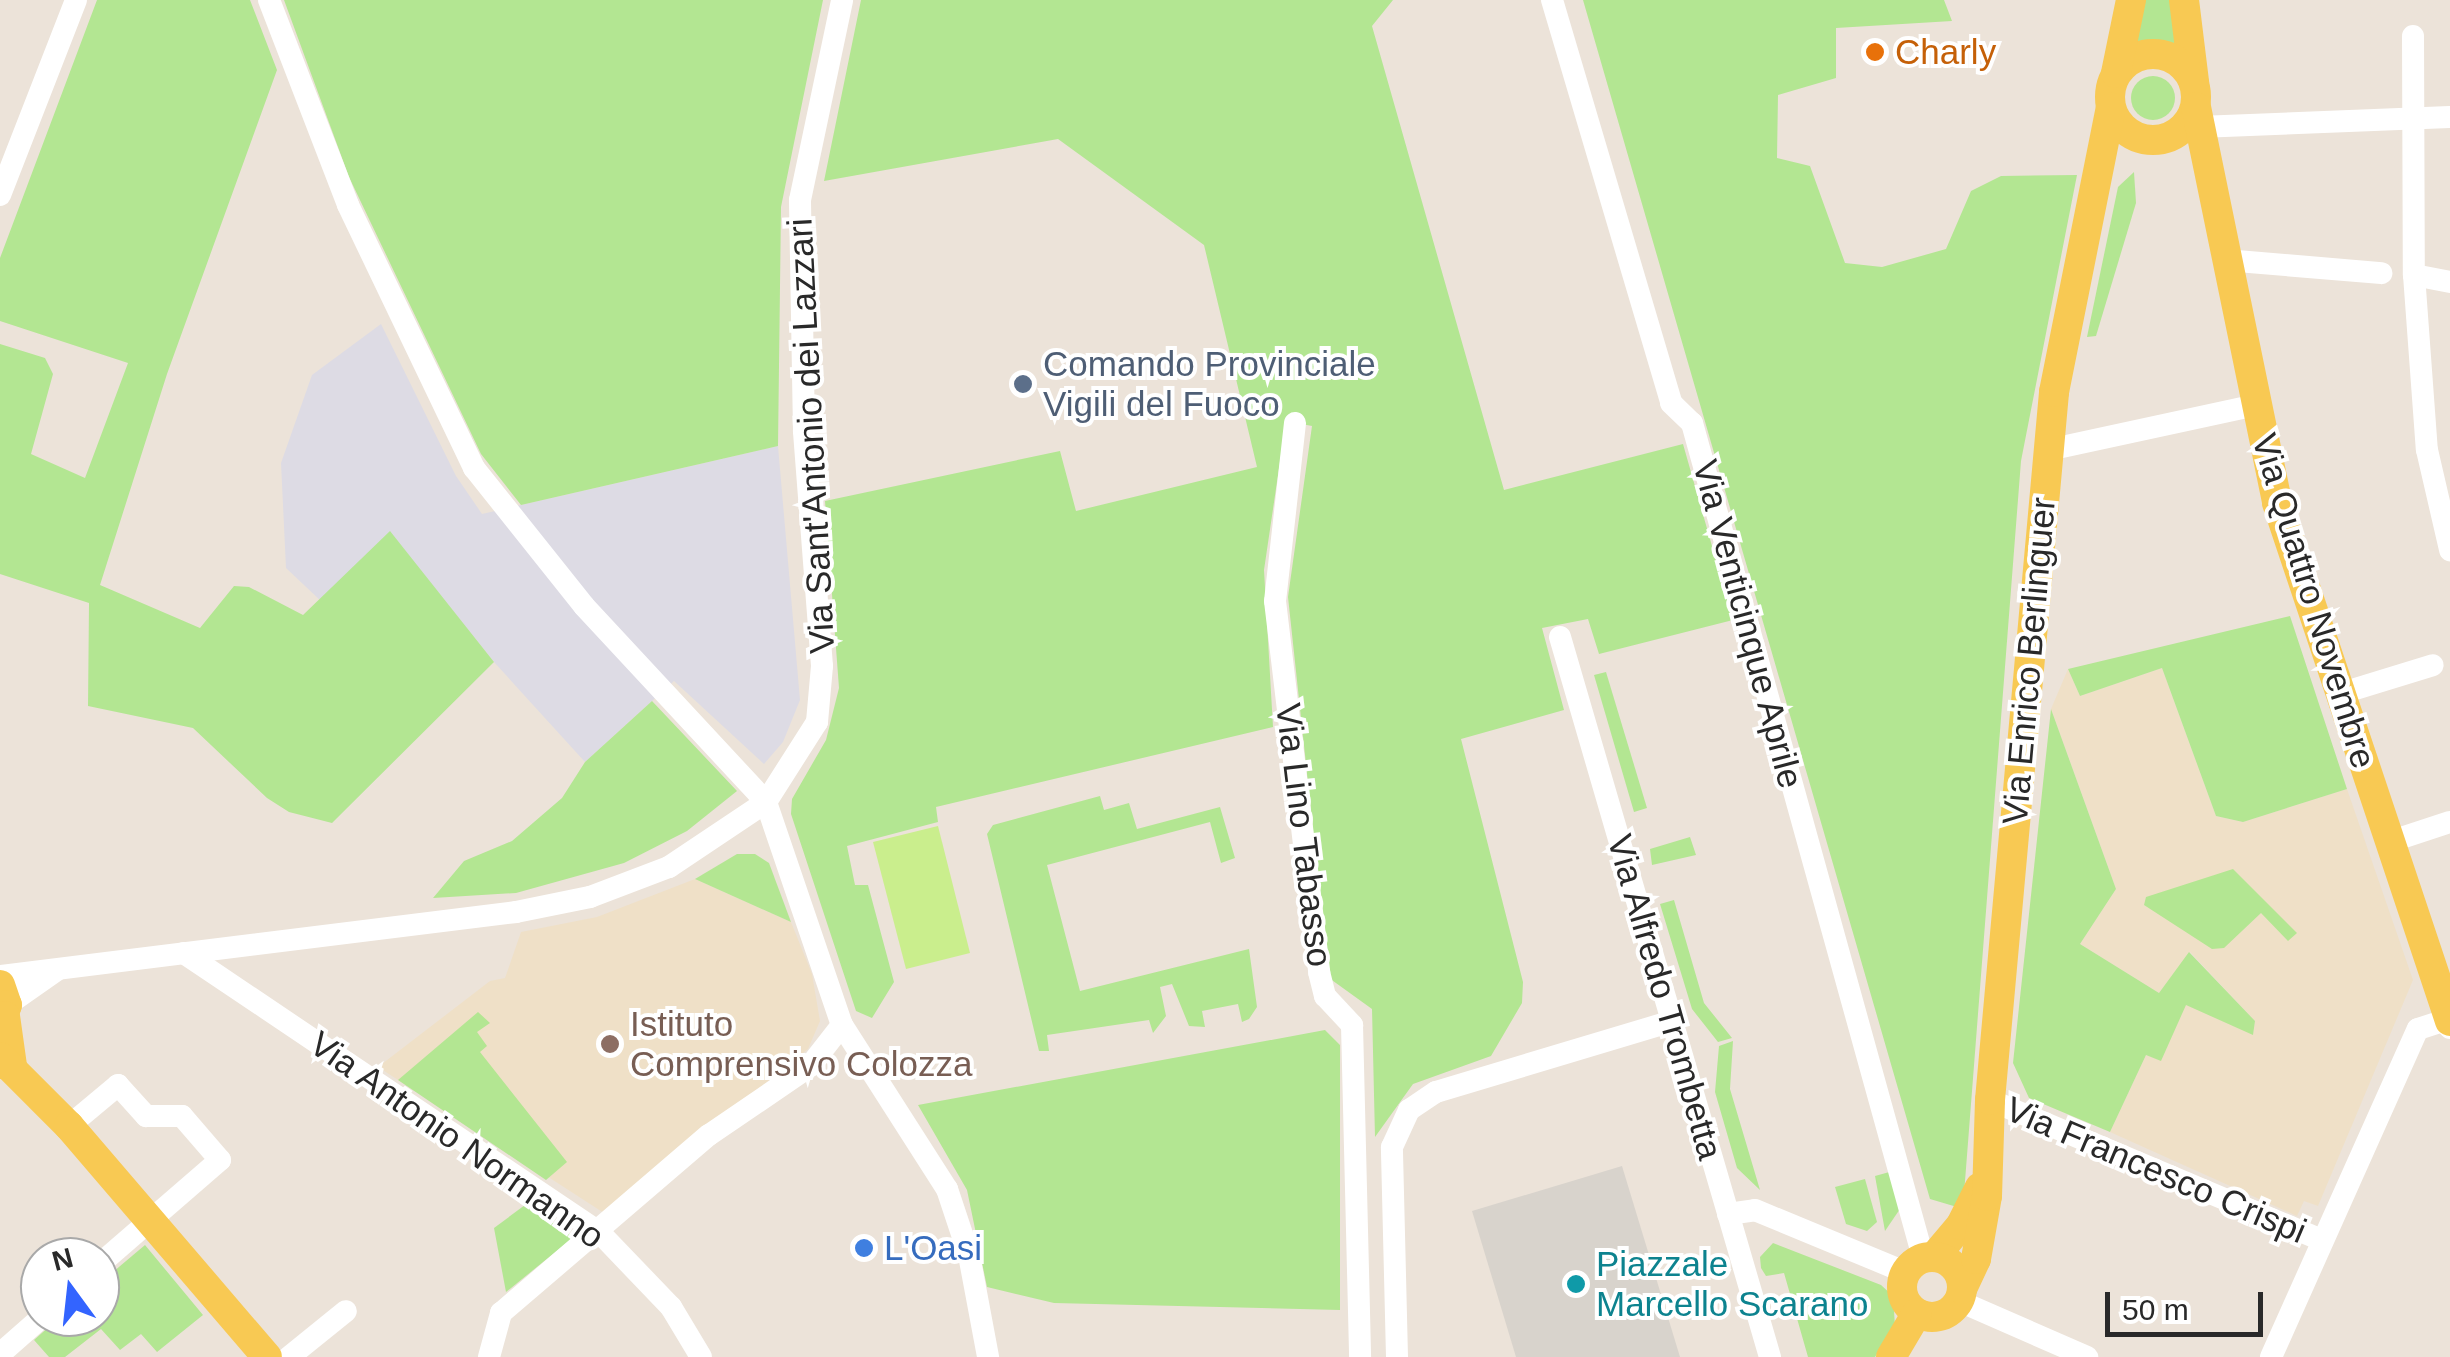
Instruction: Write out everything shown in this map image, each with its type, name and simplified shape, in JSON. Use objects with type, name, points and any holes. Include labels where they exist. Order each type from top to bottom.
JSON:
[{"type":"main road","points":[[2131,0],[2111,108],[2122,128],[2152,139],[2208,182]]},
{"type":"main road","name":"Via Quattro Novembre","points":[[2184,0],[2208,182],[2277,503],[2450,1025]]},
{"type":"main road","points":[[2098,166],[2152,139],[2178,134],[2197,105],[2184,66],[2148,54],[2116,74]]},
{"type":"main road","name":"Via Enrico Berlinguer","points":[[1960,1295],[1982,1228],[2048,450],[2111,108]]},
{"type":"main road","points":[[2,1001],[6,1061],[69,1126],[267,1357]]},
{"type":"main road","name":"Via Enrico Berlinguer","points":[[1921,1262],[1970,1211],[1986,1160]]},
{"type":"main road","points":[[1921,1262],[1956,1267],[1960,1295],[1940,1316],[1917,1313],[1902,1295],[1921,1262]]},
{"type":"main road","points":[[1891,1357],[1917,1313]]},
{"type":"street","points":[[0,195],[76,0]]},
{"type":"street","points":[[269,0],[348,205],[474,468],[584,606],[766,802],[842,1025],[947,1189],[969,1255],[988,1357]]},
{"type":"street","name":"Via Sant'Antonio dei Lazzari","points":[[2,1001],[65,966],[516,912],[590,897],[669,868],[766,802],[817,722],[822,666],[804,431],[800,200],[842,0]]},
{"type":"street","name":"Via Venticinque Aprile","points":[[1552,0],[1671,404],[1692,423],[1921,1262]]},
{"type":"street","points":[[2413,36],[2410,116],[2414,275],[2450,550]]},
{"type":"street","points":[[2197,105],[2450,118]]},
{"type":"street","points":[[2225,260],[2381,273]]},
{"type":"street","points":[[2414,275],[2450,282]]},
{"type":"street","points":[[2048,450],[2256,405]]},
{"type":"street","name":"Via Lino Tabasso","points":[[1296,423],[1276,601],[1319,972],[1325,996],[1352,1026],[1360,1357]]},
{"type":"street","name":"Via Alfredo Trombetta","points":[[1560,638],[1770,1357]]},
{"type":"street","points":[[2339,694],[2433,664]]},
{"type":"street","points":[[2389,842],[2450,822]]},
{"type":"street","name":"Via Quattro Novembre","points":[[2418,1029],[2430,983],[2425,947]]},
{"type":"street","name":"Via Antonio Normanno","points":[[184,953],[600,1234],[671,1307],[701,1357]]},
{"type":"street","points":[[2418,1029],[2443,1021],[2450,1025]]},
{"type":"street","points":[[1397,1357],[1392,1147],[1409,1110],[1436,1092],[1672,1022]]},
{"type":"street","points":[[489,1357],[501,1314],[600,1234],[709,1135],[810,1066],[842,1025]]},
{"type":"street","name":"Via Francesco Crispi","points":[[2271,1357],[2418,1029]]},
{"type":"street","points":[[69,1126],[118,1085],[146,1116],[182,1116],[220,1160],[120,1246]]},
{"type":"street","name":"Via Francesco Crispi","points":[[1990,1100],[2321,1240]]},
{"type":"street","points":[[1728,1214],[1755,1210],[1921,1262]]},
{"type":"street","points":[[1960,1295],[2087,1357]]},
{"type":"street","points":[[289,1357],[346,1311]]},
{"type":"shaded area","points":[[381,324],[456,476],[482,514],[778,446],[800,700],[783,742],[764,764],[674,681],[585,762],[494,662],[390,532],[322,602],[286,568],[281,463],[312,375]]},
{"type":"shaded area","points":[[2162,668],[2216,816],[2243,822],[2347,789],[2413,980],[2318,1206],[2304,1201],[2297,1216],[2110,1132],[2146,1055],[2161,1060],[2186,1004],[2253,1034],[2255,1021],[2190,952],[2159,993],[2080,944],[2116,889],[2051,709],[2068,669],[2080,696]]},
{"type":"shaded area","name":"Istituto Comprensivo Colozza","points":[[695,879],[791,922],[812,974],[820,1021],[808,1049],[604,1213],[378,1067],[490,981],[505,978],[521,932],[597,917]]},
{"type":"shaded area","name":"Piazzale Marcello Scarano","points":[[1622,1166],[1680,1357],[1516,1357],[1472,1211]]},
{"type":"green space","points":[[97,0],[250,0],[277,70],[167,374],[100,585],[200,628],[234,586],[249,587],[303,615],[390,531],[494,662],[332,823],[289,812],[267,798],[193,728],[88,706],[89,603],[0,574],[0,344],[45,358],[53,374],[31,454],[85,478],[128,363],[0,321],[0,258]]},
{"type":"green space","points":[[284,0],[823,0],[781,207],[778,446],[521,505],[481,454],[349,177]]},
{"type":"green space","points":[[861,0],[1393,0],[1372,26],[1504,490],[1683,444],[1733,620],[1599,654],[1588,619],[1542,628],[1564,710],[1461,739],[1523,982],[1522,1003],[1491,1056],[1413,1084],[1375,1137],[1372,1009],[1329,978],[1288,597],[1312,426],[1286,421],[1264,570],[1273,727],[936,807],[938,822],[847,846],[855,885],[868,885],[894,982],[872,1018],[856,1011],[791,814],[792,799],[826,740],[839,688],[825,501],[1060,451],[1076,511],[1257,467],[1204,245],[1058,139],[824,181]]},
{"type":"green space","points":[[1583,0],[1944,0],[1952,21],[1836,28],[1836,78],[1778,95],[1777,158],[1810,166],[1845,263],[1882,267],[1946,249],[1971,191],[2001,176],[2077,175],[2021,461],[1964,1194],[1957,1207],[1930,1199]]},
{"type":"green space","points":[[2142,0],[2174,0],[2177,49],[2155,43],[2130,49]]},
{"type":"green space","points":[[2153,76],[2169,82],[2175,98],[2169,114],[2153,120],[2137,114],[2131,98],[2137,82]]},
{"type":"green space","points":[[2134,172],[2136,203],[2096,336],[2087,337],[2118,187]]},
{"type":"green space","points":[[2290,616],[2347,789],[2243,822],[2216,816],[2162,668],[2080,696],[2068,669]]},
{"type":"green space","points":[[1606,672],[1647,808],[1634,812],[1594,675]]},
{"type":"green space","points":[[652,701],[737,791],[687,831],[624,863],[516,893],[433,898],[464,861],[512,841],[562,798],[585,762]]},
{"type":"green space","points":[[2051,709],[2116,889],[2080,944],[2159,993],[2189,952],[2255,1021],[2253,1035],[2186,1005],[2161,1061],[2146,1055],[2110,1132],[2029,1098],[2013,1063]]},
{"type":"green space","points":[[1100,796],[1104,810],[1129,803],[1137,829],[1220,807],[1235,858],[1221,863],[1210,822],[1047,865],[1080,991],[1249,949],[1257,1007],[1249,1019],[1242,1022],[1238,1004],[1202,1011],[1205,1027],[1189,1026],[1172,984],[1160,987],[1166,1016],[1153,1033],[1149,1020],[1047,1035],[1049,1051],[1039,1051],[987,834],[993,825]]},
{"type":"green space","points":[[938,826],[970,953],[906,969],[873,842]]},
{"type":"green space","points":[[1690,837],[1696,855],[1652,865],[1650,849]]},
{"type":"green space","points":[[737,854],[755,854],[769,863],[791,922],[695,879]]},
{"type":"green space","points":[[2233,869],[2297,933],[2288,941],[2261,913],[2224,948],[2212,949],[2144,905],[2146,897]]},
{"type":"green space","points":[[1674,900],[1704,1003],[1732,1038],[1718,1042],[1692,1009],[1660,904]]},
{"type":"green space","points":[[478,1012],[490,1023],[477,1032],[487,1046],[480,1052],[567,1162],[546,1180],[398,1080]]},
{"type":"green space","points":[[1325,1030],[1340,1045],[1340,1310],[1054,1303],[987,1287],[967,1190],[918,1105]]},
{"type":"green space","points":[[1733,1041],[1730,1089],[1760,1190],[1737,1168],[1715,1092],[1719,1046]]},
{"type":"green space","points":[[1893,1171],[1902,1206],[1885,1231],[1875,1176]]},
{"type":"green space","points":[[1865,1179],[1877,1222],[1867,1231],[1846,1224],[1835,1187]]},
{"type":"green space","points":[[525,1205],[574,1237],[506,1292],[494,1228]]},
{"type":"green space","points":[[1773,1243],[1881,1285],[1893,1296],[1895,1326],[1875,1357],[1808,1357],[1784,1273],[1766,1276],[1761,1268],[1760,1257]]},
{"type":"green space","points":[[145,1245],[203,1315],[157,1352],[141,1334],[120,1350],[108,1337],[120,1337],[120,1266]]},
{"type":"green space","points":[[91,1337],[65,1357],[49,1357],[34,1340]]},
{"type":"place","name":"Charly","points":[[1875,52]]},
{"type":"place","name":"Comando Provinciale Vigili del Fuoco","points":[[1023,384]]},
{"type":"place","name":"Istituto Comprensivo Colozza","points":[[610,1044]]},
{"type":"place","name":"L'Oasi","points":[[864,1248]]},
{"type":"place","name":"Piazzale Marcello Scarano","points":[[1576,1284]]}]
